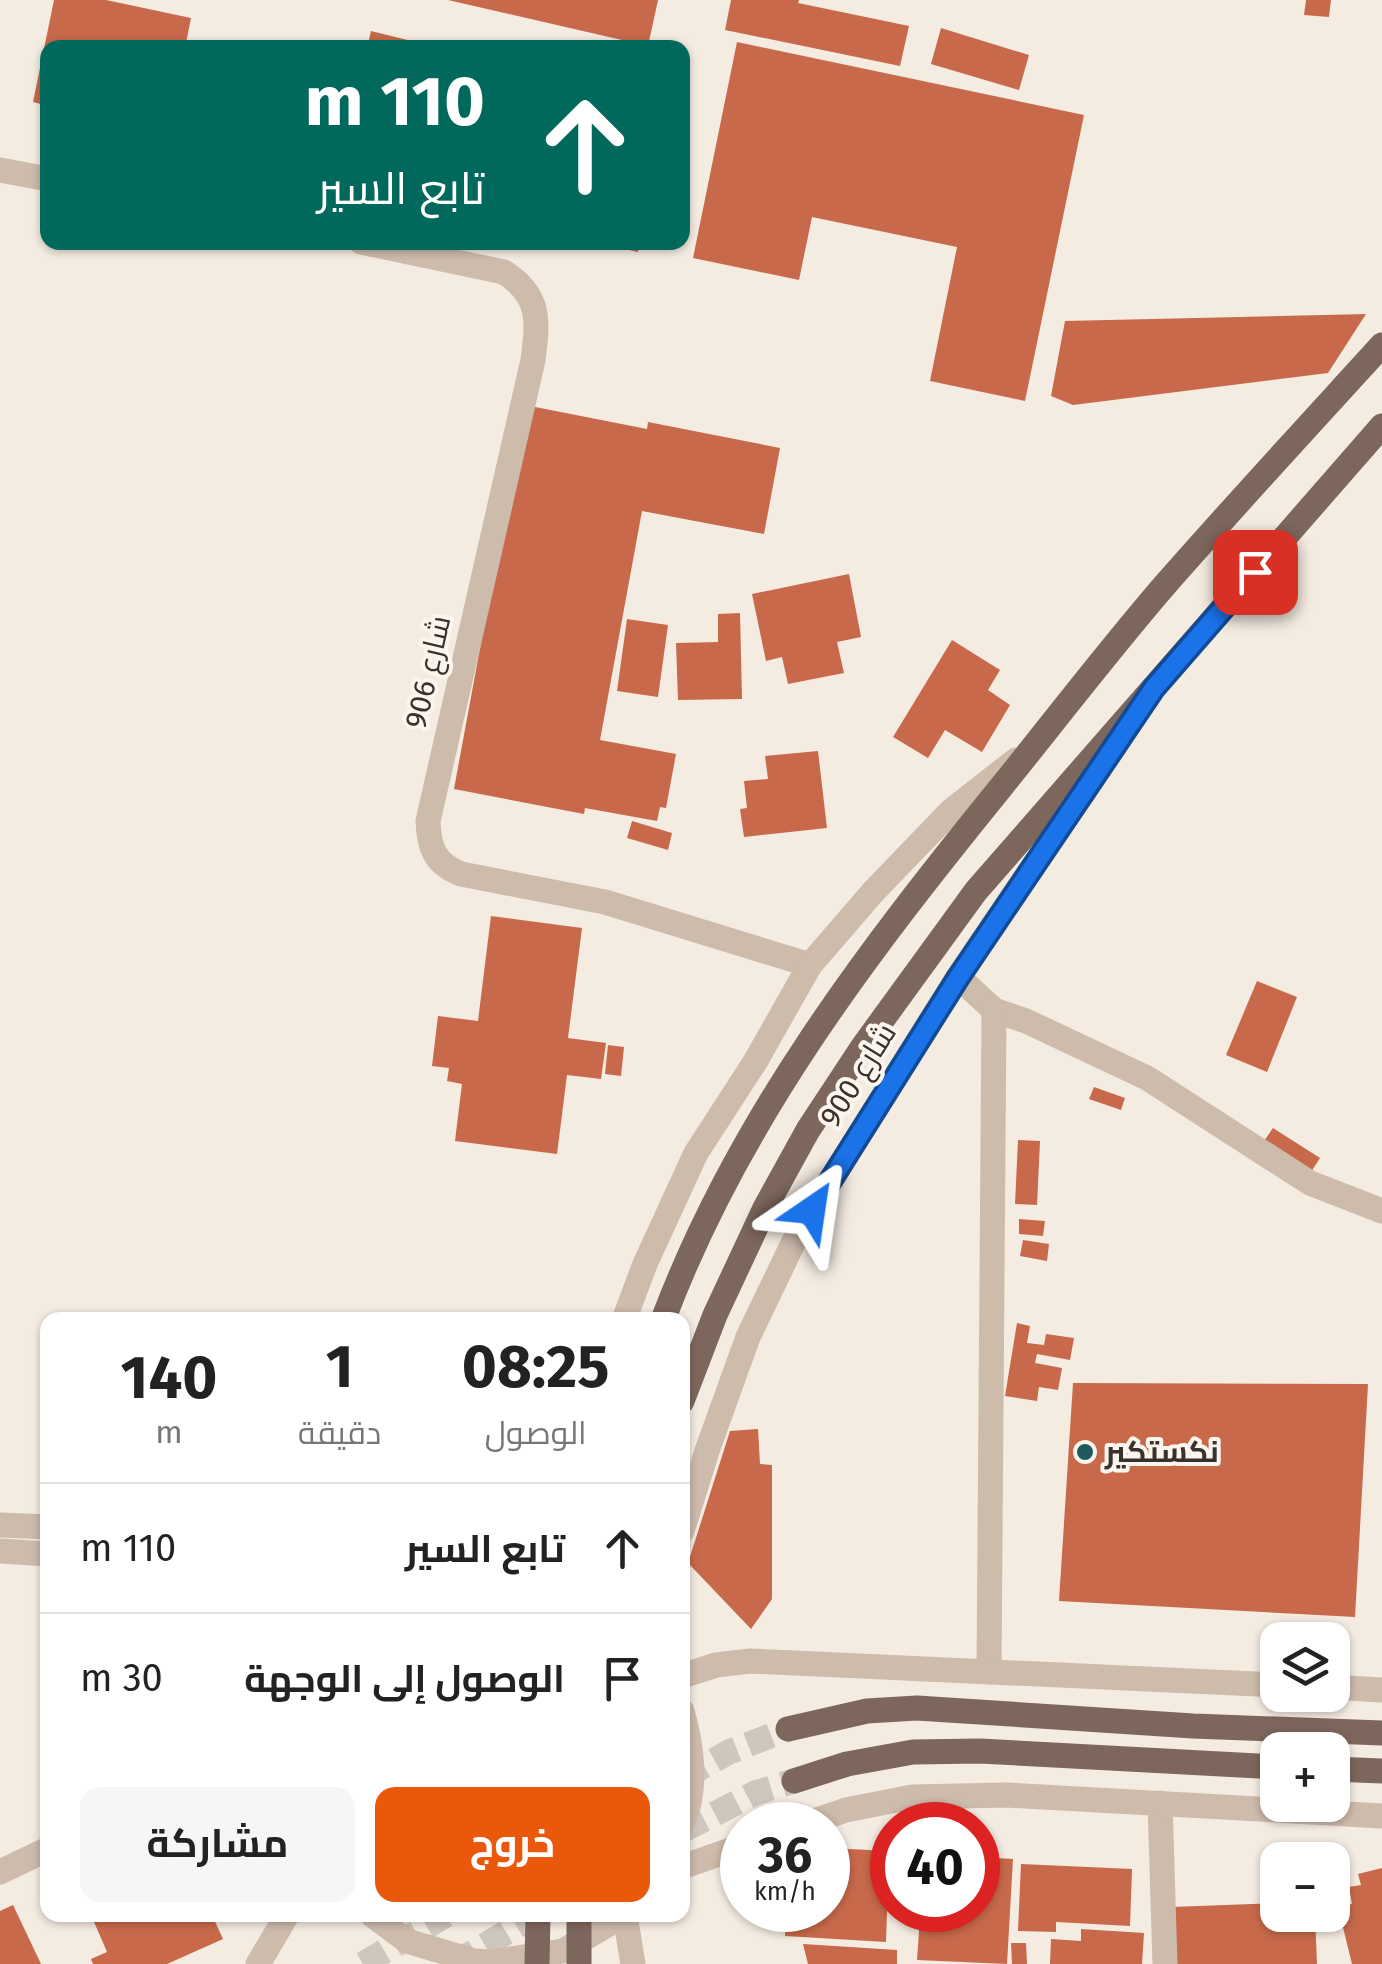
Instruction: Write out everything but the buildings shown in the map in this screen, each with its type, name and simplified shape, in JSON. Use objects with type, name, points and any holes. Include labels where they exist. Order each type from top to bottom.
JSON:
[{"type":"main road","points":[[666,1312],[718,1193],[764,1110],[900,911],[1162,588],[1382,345]]},
{"type":"main road","points":[[690,1380],[715,1314],[764,1208],[808,1130],[864,1045],[976,892],[1382,426]]},
{"type":"main road","points":[[788,1729],[867,1711],[918,1708],[1193,1726],[1382,1733]]},
{"type":"main road","points":[[794,1781],[847,1764],[913,1752],[980,1751],[1260,1766]]},
{"type":"main road","points":[[1350,1770],[1382,1771]]},
{"type":"main road","points":[[537,1964],[538,1922]]},
{"type":"main road","points":[[579,1922],[579,1964]]},
{"type":"street","points":[[0,170],[40,178]]},
{"type":"street","name":"شارع 906","points":[[399,250],[504,272],[522,284],[538,323],[533,360],[428,821],[434,853],[445,868],[461,874],[605,902],[810,965]]},
{"type":"street","name":"شارع 900","points":[[690,1505],[748,1337],[798,1233],[958,978],[1154,688]]},
{"type":"street","points":[[627,1312],[696,1153],[810,965],[952,810],[1036,744]]},
{"type":"street","points":[[958,978],[994,1010],[1147,1078],[1310,1183],[1382,1212]]},
{"type":"street","points":[[989,1672],[994,1010]]},
{"type":"street","points":[[0,1525],[40,1526]]},
{"type":"street","points":[[0,1551],[40,1554]]},
{"type":"street","points":[[690,1673],[750,1661],[1260,1684]]},
{"type":"street","points":[[1350,1689],[1382,1690]]},
{"type":"street","points":[[690,1737],[690,1778]]},
{"type":"street","points":[[850,1809],[912,1797],[1007,1795],[1382,1816]]},
{"type":"street","points":[[1160,1804],[1166,1964]]},
{"type":"street","points":[[0,1872],[40,1853]]},
{"type":"street","points":[[690,1864],[720,1854]]},
{"type":"street","points":[[258,1964],[283,1922]]},
{"type":"street","points":[[381,1922],[408,1942],[483,1963],[563,1950],[613,1922]]},
{"type":"street","points":[[626,1922],[632,1964]]},
{"type":"tunnel","points":[[690,1774],[729,1752],[788,1729]]},
{"type":"tunnel","points":[[690,1827],[755,1793],[794,1781]]},
{"type":"tunnel","points":[[363,1964],[434,1922]]},
{"type":"tunnel","points":[[453,1964],[524,1922]]},
{"type":"place","name":"نكستكير","points":[[1085,1452]]},
{"type":"route","points":[[812,1210],[958,978],[1154,688],[1255,572]]}]
